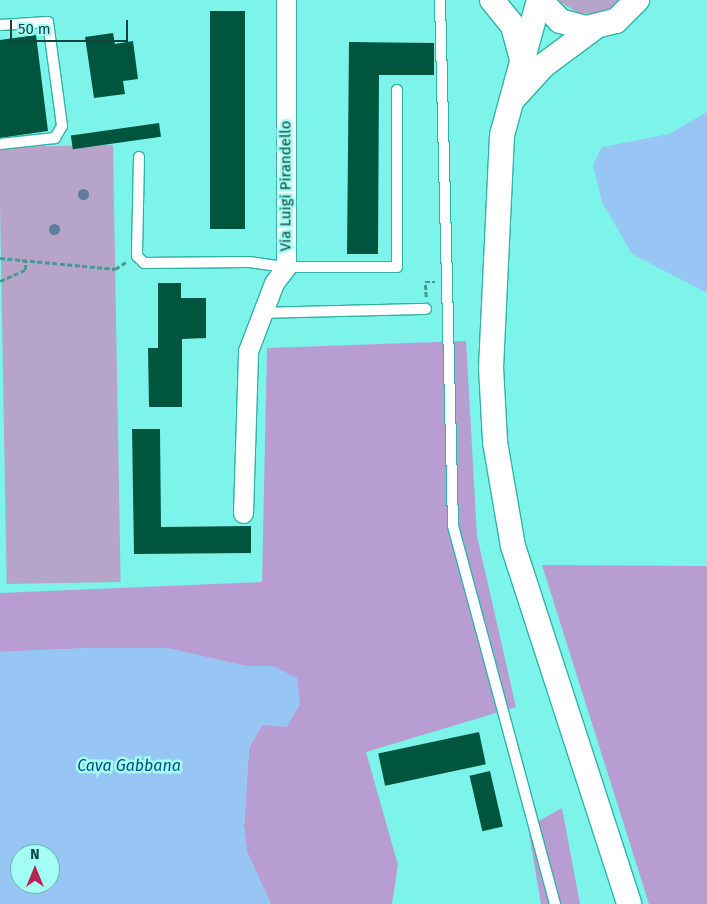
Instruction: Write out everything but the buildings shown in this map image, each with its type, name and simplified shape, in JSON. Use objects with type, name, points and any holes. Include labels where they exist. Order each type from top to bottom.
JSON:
[{"type":"street","name":"Via Luigi Pirandello","points":[[242,512],[248,351],[274,283],[286,267],[286,0]]},
{"type":"street","points":[[492,0],[513,26],[522,61]]},
{"type":"street","points":[[540,0],[502,135],[491,391],[500,477],[513,546],[629,904]]},
{"type":"street","points":[[540,0],[550,13],[564,22],[594,28]]},
{"type":"street","points":[[513,99],[544,65],[594,28],[620,19],[637,0]]},
{"type":"lane","points":[[440,0],[453,526],[555,904]]},
{"type":"lane","points":[[0,25],[48,22],[62,126],[55,138],[0,144]]},
{"type":"lane","points":[[139,157],[137,256],[144,263],[249,262],[286,267],[397,267],[397,90]]},
{"type":"lane","points":[[262,313],[426,309]]},
{"type":"path","points":[[0,259],[115,269],[137,256]]},
{"type":"path","points":[[0,281],[25,270],[26,261]]},
{"type":"path","points":[[426,309],[425,282],[447,282]]},
{"type":"shaded area","points":[[557,0],[621,0],[611,9],[595,14],[578,13]]},
{"type":"shaded area","points":[[113,145],[121,582],[7,584],[0,147]]},
{"type":"shaded area","points":[[466,341],[477,536],[516,707],[366,752],[398,865],[392,904],[271,904],[247,852],[244,826],[249,748],[262,725],[273,666],[247,666],[91,648],[0,652],[0,593],[262,582],[267,348]]},
{"type":"shaded area","points":[[542,565],[707,566],[707,904],[649,904]]},
{"type":"shaded area","points":[[562,808],[580,904],[541,904],[528,827]]},
{"type":"water","points":[[707,112],[707,293],[632,254],[602,202],[593,165],[602,147],[669,134]]},
{"type":"water","name":"Cava Gabbana","points":[[91,648],[168,648],[247,666],[273,666],[297,678],[300,704],[287,727],[262,725],[249,748],[244,826],[247,852],[271,904],[0,904],[0,652]]}]
